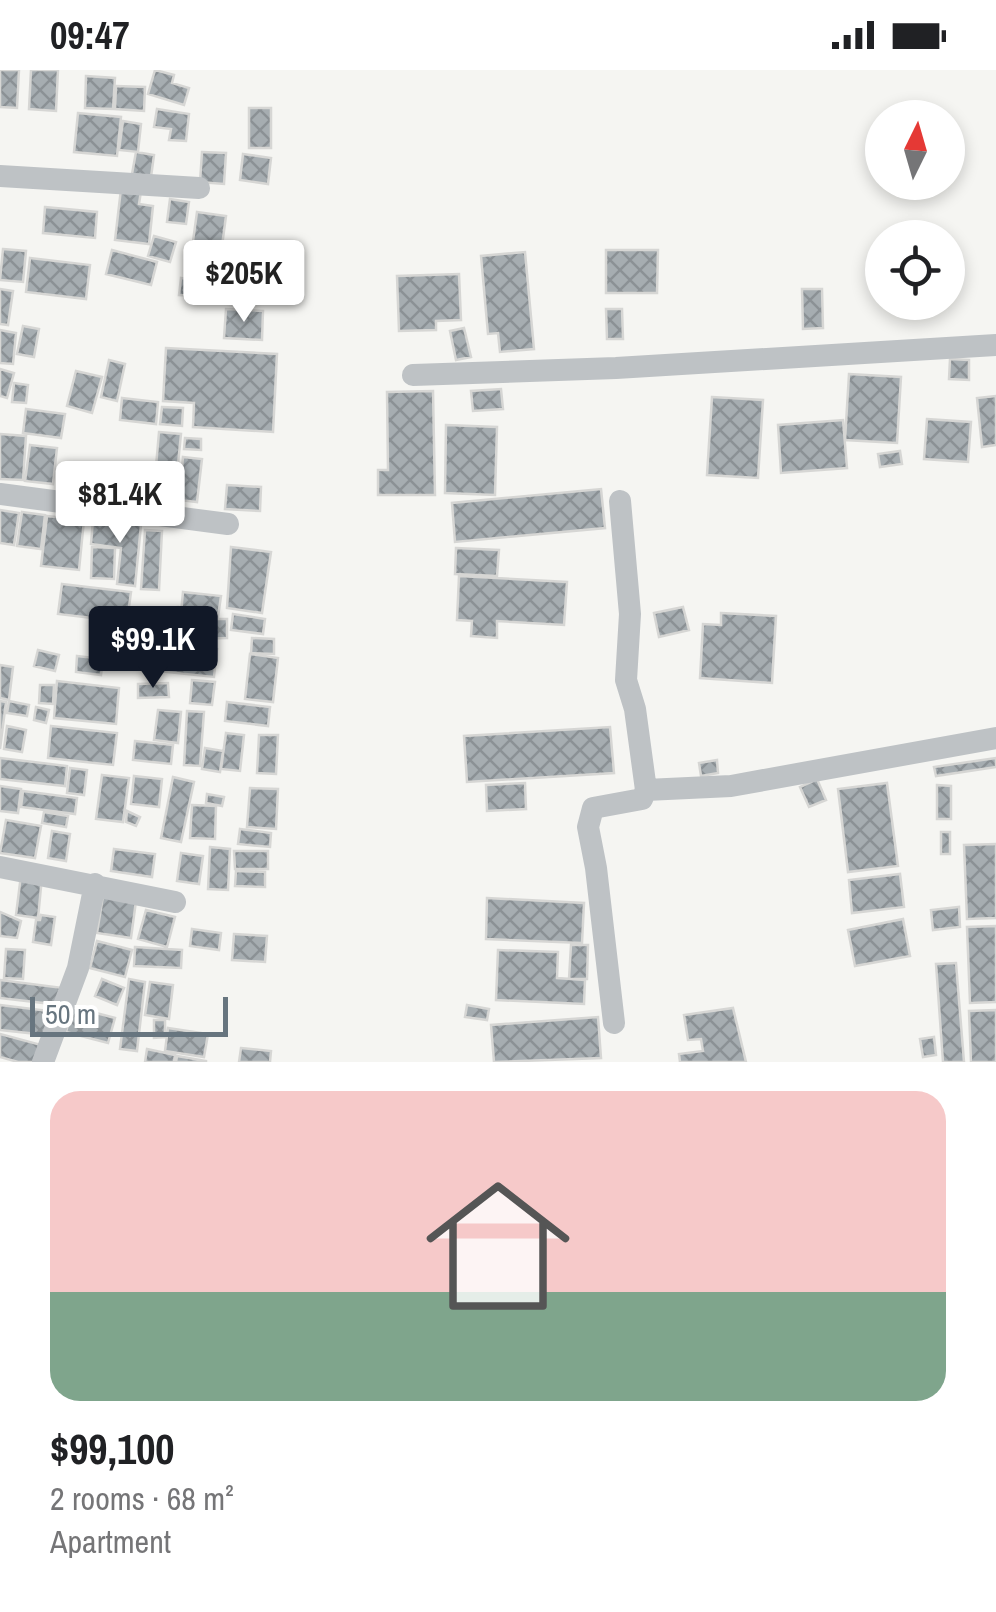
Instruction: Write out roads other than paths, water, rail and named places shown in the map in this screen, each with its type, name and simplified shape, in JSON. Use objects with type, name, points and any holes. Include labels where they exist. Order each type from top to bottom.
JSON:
[{"type":"street","points":[[0,176],[199,188]]},
{"type":"street","points":[[413,375],[616,368],[996,346]]},
{"type":"street","points":[[0,494],[228,524]]},
{"type":"street","points":[[614,1024],[588,827],[593,808],[642,800],[646,790],[626,680],[630,614],[620,502]]},
{"type":"street","points":[[646,790],[730,786],[996,738]]},
{"type":"street","points":[[0,868],[175,902]]},
{"type":"street","points":[[42,1062],[78,968],[95,884]]}]
